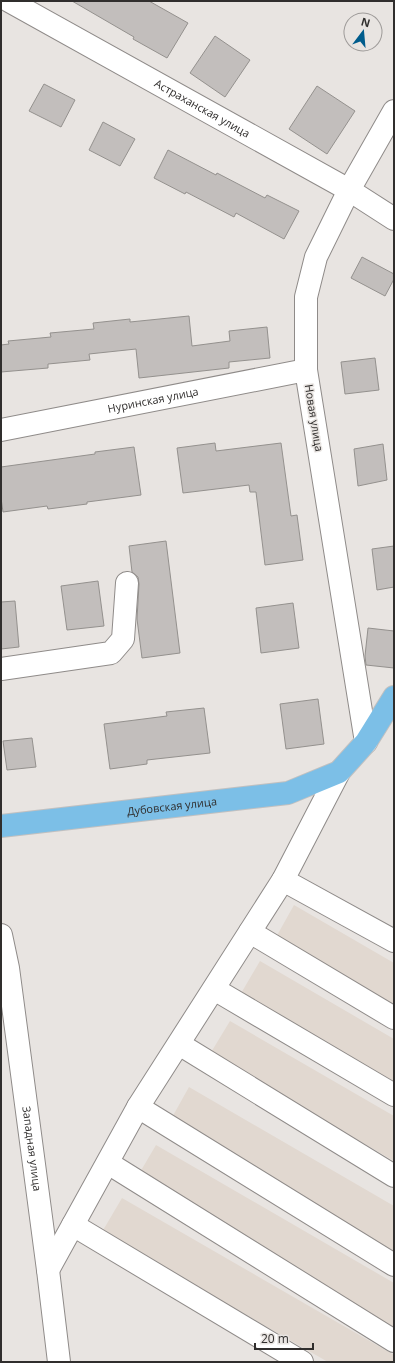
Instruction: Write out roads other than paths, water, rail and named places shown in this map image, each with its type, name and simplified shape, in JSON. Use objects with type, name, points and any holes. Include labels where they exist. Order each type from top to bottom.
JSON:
[{"type":"main road","points":[[339,772],[366,742],[394,696]]},
{"type":"main road","name":"Дубовская улица","points":[[1,826],[288,793],[339,772]]},
{"type":"street","name":"Астраханская улица","points":[[9,1],[349,190],[394,219]]},
{"type":"street","name":"Новая улица","points":[[366,742],[306,370],[306,297],[316,257],[349,190],[394,111]]},
{"type":"street","name":"Нуринская улица","points":[[1,430],[306,370]]},
{"type":"street","points":[[1,669],[111,653],[124,639],[127,584]]},
{"type":"street","points":[[48,1270],[138,1108],[283,880],[339,772]]},
{"type":"street","points":[[283,880],[394,941]]},
{"type":"street","points":[[250,932],[394,1018]]},
{"type":"street","name":"Западная улица","points":[[1,936],[8,968],[59,1362]]},
{"type":"street","points":[[214,989],[394,1095]]},
{"type":"street","points":[[178,1044],[394,1176]]},
{"type":"street","points":[[138,1108],[394,1265]]},
{"type":"street","points":[[108,1163],[394,1341]]},
{"type":"street","points":[[73,1225],[302,1362]]}]
